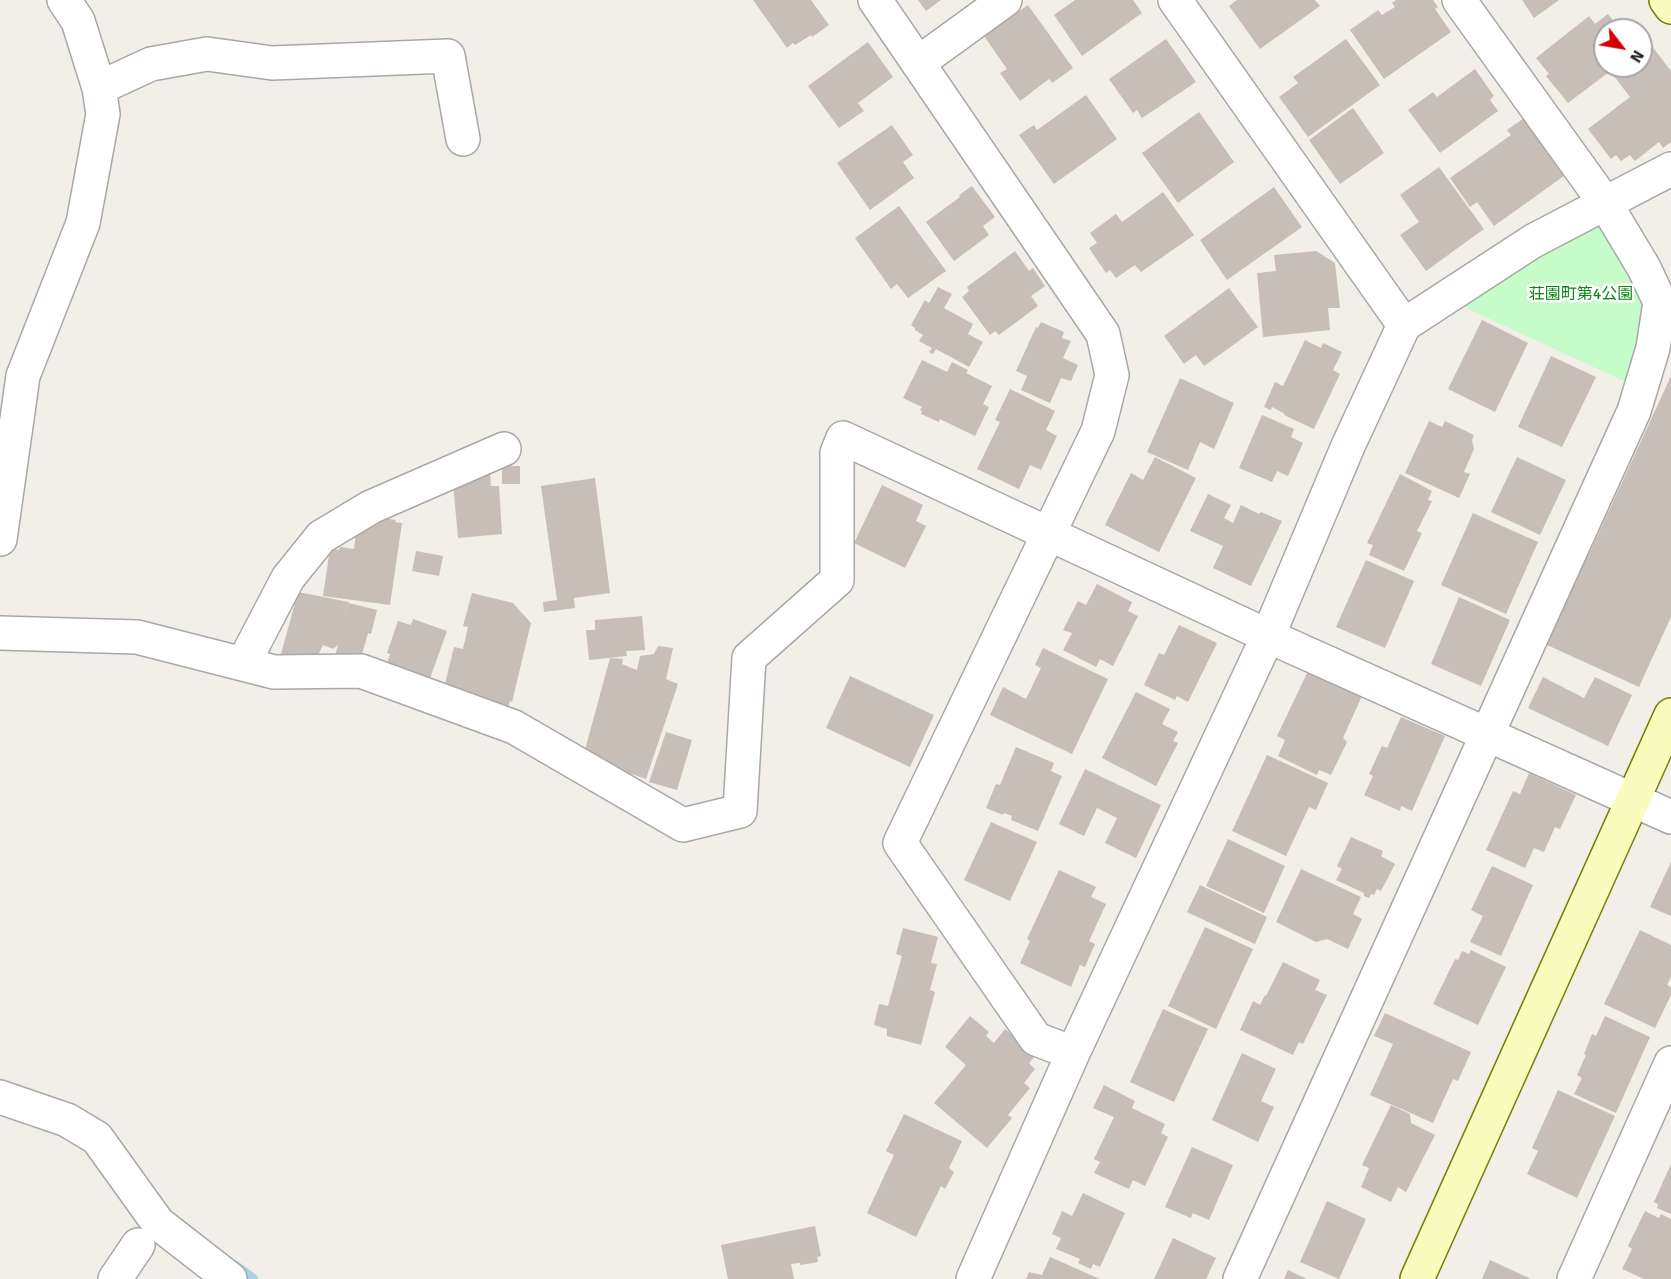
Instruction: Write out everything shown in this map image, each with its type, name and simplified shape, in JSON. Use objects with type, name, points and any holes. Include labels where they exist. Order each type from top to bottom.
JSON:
[{"type":"street","points":[[0,539],[23,376],[83,223],[103,114],[99,88],[78,21],[64,0]]},
{"type":"street","points":[[875,0],[1103,334],[1112,375],[1098,431],[900,843],[1036,1039],[1073,1053]]},
{"type":"street","points":[[918,63],[1005,0]]},
{"type":"street","points":[[1175,0],[1404,325]]},
{"type":"street","points":[[1240,1279],[1634,411],[1653,348],[1659,302],[1644,268],[1605,203],[1459,0]]},
{"type":"street","points":[[1666,0],[1671,7]]},
{"type":"street","points":[[99,88],[151,64],[207,54],[272,63],[448,56],[463,139]]},
{"type":"street","points":[[973,1279],[1073,1053],[1268,636],[1348,446],[1404,325],[1533,241],[1671,169]]},
{"type":"street","points":[[0,633],[137,637],[274,672],[360,671],[514,727],[683,825],[740,811],[749,658],[837,580],[837,453],[843,438],[1268,636],[1671,817]]},
{"type":"street","points":[[243,664],[288,578],[321,537],[370,507],[504,449]]},
{"type":"street","points":[[1417,1279],[1671,715]]},
{"type":"street","points":[[1574,1279],[1671,1063]]},
{"type":"street","points":[[0,1096],[67,1120],[97,1138],[158,1223],[230,1279]]},
{"type":"street","points":[[115,1279],[138,1245]]},
{"type":"green space","name":"荘園町第4公園","points":[[1585,222],[1615,229],[1646,297],[1645,331],[1626,382],[1455,303]]},
{"type":"building","points":[[753,0],[811,0],[829,25],[812,37],[811,35],[787,48]]},
{"type":"building","points":[[918,0],[941,0],[926,11]]},
{"type":"building","points":[[1075,0],[1133,0],[1142,13],[1082,56],[1054,15]]},
{"type":"building","points":[[1237,0],[1315,0],[1320,6],[1260,49],[1229,6]]},
{"type":"building","points":[[1396,0],[1433,0],[1438,7],[1435,9],[1451,32],[1384,79],[1350,30],[1378,10],[1382,15],[1395,7],[1392,3]]},
{"type":"building","points":[[1522,0],[1559,0],[1534,18]]},
{"type":"building","points":[[1028,5],[1073,68],[1052,83],[1049,79],[1020,101],[1000,73],[1007,69],[984,36]]},
{"type":"building","points":[[1589,16],[1593,21],[1593,78],[1601,78],[1568,103],[1546,76],[1549,74],[1536,58]]},
{"type":"building","points":[[1166,39],[1196,82],[1142,118],[1137,110],[1133,113],[1109,79]]},
{"type":"building","points":[[1346,39],[1380,85],[1308,137],[1279,97],[1298,83],[1293,77]]},
{"type":"building","points":[[868,42],[893,77],[858,103],[864,111],[839,128],[808,86]]},
{"type":"building","points":[[1653,48],[1671,71],[1671,142],[1663,148],[1659,142],[1635,161],[1630,155],[1621,161],[1616,155],[1611,159],[1588,129],[1630,97],[1615,78],[1653,78]]},
{"type":"building","points":[[1475,69],[1494,96],[1490,100],[1498,111],[1440,153],[1408,110],[1433,92],[1437,97]]},
{"type":"building","points":[[1086,95],[1117,139],[1054,184],[1019,135],[1034,125],[1037,130]]},
{"type":"building","points":[[1353,108],[1384,153],[1340,184],[1309,140]]},
{"type":"building","points":[[1199,112],[1234,162],[1178,203],[1142,153]]},
{"type":"building","points":[[1530,114],[1571,171],[1494,226],[1477,202],[1470,207],[1450,178],[1511,135],[1507,130]]},
{"type":"building","points":[[892,125],[913,155],[903,162],[914,178],[870,210],[837,163]]},
{"type":"building","points":[[1439,167],[1484,229],[1426,271],[1400,235],[1419,222],[1400,195]]},
{"type":"building","points":[[972,186],[995,217],[983,226],[989,235],[954,261],[926,222]]},
{"type":"building","points":[[1274,187],[1302,227],[1227,280],[1200,240]]},
{"type":"building","points":[[1163,192],[1194,235],[1141,272],[1135,265],[1116,278],[1110,270],[1106,273],[1089,248],[1097,243],[1090,233],[1116,214],[1122,222]]},
{"type":"building","points":[[899,206],[946,271],[908,298],[897,284],[891,289],[855,238]]},
{"type":"building","points":[[1015,251],[1029,271],[1033,268],[1045,286],[1031,296],[1038,306],[999,335],[995,331],[990,335],[962,297],[969,291],[967,287]]},
{"type":"building","points":[[1316,251],[1335,263],[1340,308],[1328,308],[1330,330],[1263,337],[1257,273],[1276,271],[1274,255]]},
{"type":"building","points":[[938,287],[952,294],[944,308],[973,324],[968,334],[983,342],[969,367],[936,349],[933,354],[929,352],[932,348],[919,341],[923,335],[911,325],[925,300],[929,303]]},
{"type":"building","points":[[1229,288],[1258,327],[1204,366],[1196,355],[1184,364],[1164,336]]},
{"type":"building","points":[[1482,320],[1528,343],[1495,412],[1448,389]]},
{"type":"building","points":[[1041,322],[1064,332],[1062,338],[1071,341],[1063,358],[1078,365],[1071,381],[1061,378],[1050,403],[1021,390],[1027,376],[1016,371],[1036,327],[1038,328]]},
{"type":"building","points":[[1305,340],[1321,348],[1323,343],[1342,352],[1333,370],[1340,374],[1314,429],[1272,407],[1271,410],[1264,407],[1275,382],[1283,386]]},
{"type":"building","points":[[1551,356],[1596,377],[1562,447],[1518,427]]},
{"type":"building","points":[[922,360],[947,372],[952,362],[968,370],[966,373],[992,386],[983,404],[989,407],[975,436],[940,419],[939,422],[921,414],[922,407],[903,398]]},
{"type":"building","points":[[1671,376],[1671,617],[1639,687],[1545,644],[1585,552],[1589,554]]},
{"type":"building","points":[[1180,378],[1234,403],[1214,449],[1200,442],[1188,470],[1147,452]]},
{"type":"building","points":[[1010,389],[1055,411],[1046,430],[1057,436],[1041,470],[1030,465],[1019,489],[977,469],[1000,422],[995,420]]},
{"type":"building","points":[[1262,415],[1294,429],[1291,437],[1303,443],[1288,476],[1277,471],[1272,482],[1239,468]]},
{"type":"building","points":[[1429,421],[1442,427],[1445,421],[1474,435],[1472,440],[1474,449],[1464,472],[1470,474],[1459,498],[1405,473]]},
{"type":"building","points":[[1155,457],[1196,478],[1159,552],[1105,525],[1131,473],[1143,480]]},
{"type":"building","points":[[1517,457],[1566,480],[1540,535],[1491,512]]},
{"type":"building","points":[[502,466],[520,466],[520,484],[502,484]]},
{"type":"building","points":[[490,473],[491,486],[499,486],[502,534],[458,538],[453,483]]},
{"type":"building","points":[[1400,474],[1432,491],[1428,500],[1432,501],[1417,531],[1422,533],[1404,571],[1369,555],[1373,545],[1367,543]]},
{"type":"building","points":[[595,478],[610,593],[574,598],[575,608],[544,612],[543,602],[557,600],[541,486]]},
{"type":"building","points":[[882,485],[923,505],[916,521],[926,526],[905,568],[854,543]]},
{"type":"building","points":[[1208,494],[1231,505],[1224,518],[1233,523],[1241,505],[1259,514],[1261,512],[1282,521],[1251,586],[1213,568],[1223,546],[1190,531]]},
{"type":"building","points":[[1473,513],[1538,542],[1506,614],[1441,585]]},
{"type":"building","points":[[364,515],[402,523],[390,605],[323,596],[330,548],[354,549],[357,523]]},
{"type":"building","points":[[416,551],[443,556],[439,576],[412,571]]},
{"type":"building","points":[[1366,560],[1414,581],[1385,648],[1336,627]]},
{"type":"building","points":[[1097,584],[1132,602],[1128,611],[1138,616],[1113,666],[1100,659],[1096,667],[1063,650],[1072,633],[1063,630],[1078,601],[1086,605]]},
{"type":"building","points":[[298,592],[349,602],[344,621],[349,603],[377,610],[360,662],[335,656],[338,645],[333,649],[323,645],[317,657],[310,661],[281,654]]},
{"type":"building","points":[[472,593],[513,603],[531,623],[512,702],[510,701],[507,712],[442,696],[454,647],[463,649],[468,627],[463,626]]},
{"type":"building","points":[[1459,597],[1510,620],[1481,686],[1431,664]]},
{"type":"building","points":[[642,616],[645,650],[626,651],[627,656],[589,660],[586,630],[595,630],[595,620]]},
{"type":"building","points":[[413,619],[447,631],[428,684],[385,669],[390,654],[387,653],[398,621],[411,625]]},
{"type":"building","points":[[1179,625],[1217,643],[1188,702],[1177,696],[1175,700],[1144,685],[1159,653],[1164,655]]},
{"type":"building","points":[[658,646],[673,648],[666,679],[678,684],[646,779],[583,757],[610,658],[623,659],[622,664],[637,670],[640,656],[654,654]]},
{"type":"building","points":[[1043,648],[1108,679],[1072,754],[990,715],[1003,687],[1026,699],[1041,668],[1035,665]]},
{"type":"building","points":[[1308,671],[1362,696],[1343,738],[1347,742],[1331,775],[1319,770],[1317,775],[1278,756],[1285,740],[1277,736]]},
{"type":"building","points":[[850,676],[934,715],[910,767],[826,728]]},
{"type":"building","points":[[1543,677],[1584,698],[1595,677],[1632,695],[1608,746],[1528,708]]},
{"type":"building","points":[[1136,692],[1170,709],[1162,724],[1178,732],[1173,741],[1178,743],[1156,786],[1102,758]]},
{"type":"building","points":[[1401,717],[1445,736],[1412,811],[1401,806],[1400,811],[1364,795],[1373,776],[1369,774],[1382,746],[1387,748]]},
{"type":"building","points":[[666,732],[692,740],[677,790],[649,782]]},
{"type":"building","points":[[1016,747],[1054,763],[1051,771],[1062,776],[1038,831],[1011,820],[1012,816],[986,808],[996,784],[1000,785]]},
{"type":"building","points":[[1267,755],[1328,783],[1316,810],[1309,807],[1286,856],[1232,831]]},
{"type":"building","points":[[1085,769],[1161,805],[1136,858],[1105,843],[1117,818],[1097,808],[1084,836],[1059,824]]},
{"type":"building","points":[[1529,773],[1576,795],[1560,829],[1555,827],[1544,852],[1534,848],[1525,868],[1486,850],[1513,791],[1520,794]]},
{"type":"building","points":[[991,822],[1037,842],[1010,901],[964,880]]},
{"type":"building","points":[[1351,837],[1383,851],[1381,856],[1395,864],[1381,891],[1377,889],[1369,898],[1364,896],[1364,893],[1336,880],[1342,869],[1337,866]]},
{"type":"building","points":[[1228,839],[1285,866],[1264,913],[1206,886]]},
{"type":"building","points":[[1671,862],[1671,916],[1650,907]]},
{"type":"building","points":[[1492,866],[1533,885],[1501,956],[1470,942],[1483,916],[1471,910]]},
{"type":"building","points":[[1301,869],[1361,897],[1353,914],[1362,919],[1348,949],[1327,939],[1316,942],[1276,922]]},
{"type":"building","points":[[1059,870],[1096,887],[1091,897],[1106,904],[1089,941],[1095,944],[1085,967],[1080,965],[1071,987],[1020,963],[1030,941],[1027,939]]},
{"type":"building","points":[[1200,885],[1267,917],[1255,944],[1187,912]]},
{"type":"building","points":[[1205,927],[1253,949],[1216,1029],[1168,1006]]},
{"type":"building","points":[[903,928],[938,937],[931,963],[937,964],[930,990],[935,992],[921,1045],[887,1036],[887,1029],[874,1025],[879,1004],[888,1006],[902,956],[896,954]]},
{"type":"building","points":[[1640,930],[1671,945],[1671,977],[1667,985],[1671,987],[1671,995],[1655,1028],[1604,1004]]},
{"type":"building","points":[[1471,950],[1506,967],[1478,1025],[1433,1004],[1455,959],[1458,960],[1462,951],[1469,954]]},
{"type":"building","points":[[1283,962],[1320,980],[1315,990],[1327,995],[1303,1044],[1299,1042],[1293,1055],[1240,1030],[1253,1001],[1260,1005]]},
{"type":"building","points":[[1163,1009],[1208,1029],[1174,1102],[1130,1082]]},
{"type":"building","points":[[1385,1013],[1471,1052],[1458,1081],[1453,1079],[1433,1123],[1370,1095],[1393,1044],[1374,1036]]},
{"type":"building","points":[[970,1016],[989,1032],[986,1036],[994,1043],[1005,1029],[1036,1055],[1029,1063],[1035,1069],[1024,1083],[1030,1088],[1008,1115],[1012,1118],[987,1148],[934,1103],[966,1065],[945,1047]]},
{"type":"building","points":[[1605,1016],[1650,1037],[1616,1113],[1574,1094],[1582,1078],[1577,1075],[1586,1055],[1584,1054],[1592,1034],[1596,1036]]},
{"type":"building","points":[[1242,1053],[1276,1069],[1261,1101],[1274,1107],[1258,1142],[1212,1120]]},
{"type":"building","points":[[1104,1085],[1135,1101],[1132,1108],[1165,1124],[1161,1133],[1168,1137],[1145,1186],[1133,1180],[1129,1189],[1094,1173],[1100,1162],[1094,1159],[1114,1117],[1093,1108]]},
{"type":"building","points":[[1558,1090],[1615,1116],[1577,1198],[1527,1174],[1538,1151],[1532,1148]]},
{"type":"building","points":[[1391,1105],[1410,1114],[1411,1123],[1435,1135],[1406,1192],[1398,1187],[1391,1202],[1361,1187],[1369,1168],[1362,1165]]},
{"type":"building","points":[[904,1114],[962,1141],[949,1168],[954,1172],[945,1189],[941,1186],[916,1237],[867,1213],[894,1155],[886,1151]]},
{"type":"building","points":[[1192,1147],[1233,1165],[1209,1220],[1193,1213],[1191,1218],[1165,1207]]},
{"type":"building","points":[[1671,1164],[1671,1214],[1657,1208],[1658,1204],[1654,1202]]},
{"type":"building","points":[[1083,1193],[1125,1213],[1100,1267],[1093,1264],[1091,1269],[1078,1263],[1080,1259],[1056,1249],[1061,1238],[1052,1234],[1062,1211],[1072,1216]]},
{"type":"building","points":[[1327,1201],[1366,1219],[1339,1279],[1300,1262]]},
{"type":"building","points":[[1645,1211],[1659,1218],[1661,1214],[1671,1219],[1671,1279],[1644,1279],[1622,1269],[1632,1249],[1628,1246]]},
{"type":"building","points":[[815,1226],[821,1256],[817,1257],[818,1262],[791,1264],[794,1279],[728,1279],[721,1245]]},
{"type":"building","points":[[1173,1238],[1216,1258],[1206,1279],[1154,1279]]},
{"type":"building","points":[[1050,1257],[1100,1279],[1026,1279],[1029,1272],[1042,1275]]},
{"type":"building","points":[[1490,1260],[1531,1279],[1482,1279]]},
{"type":"building","points":[[1288,1270],[1307,1279],[1284,1279]]},
{"type":"waterway","points":[[234,1266],[252,1279]]}]
